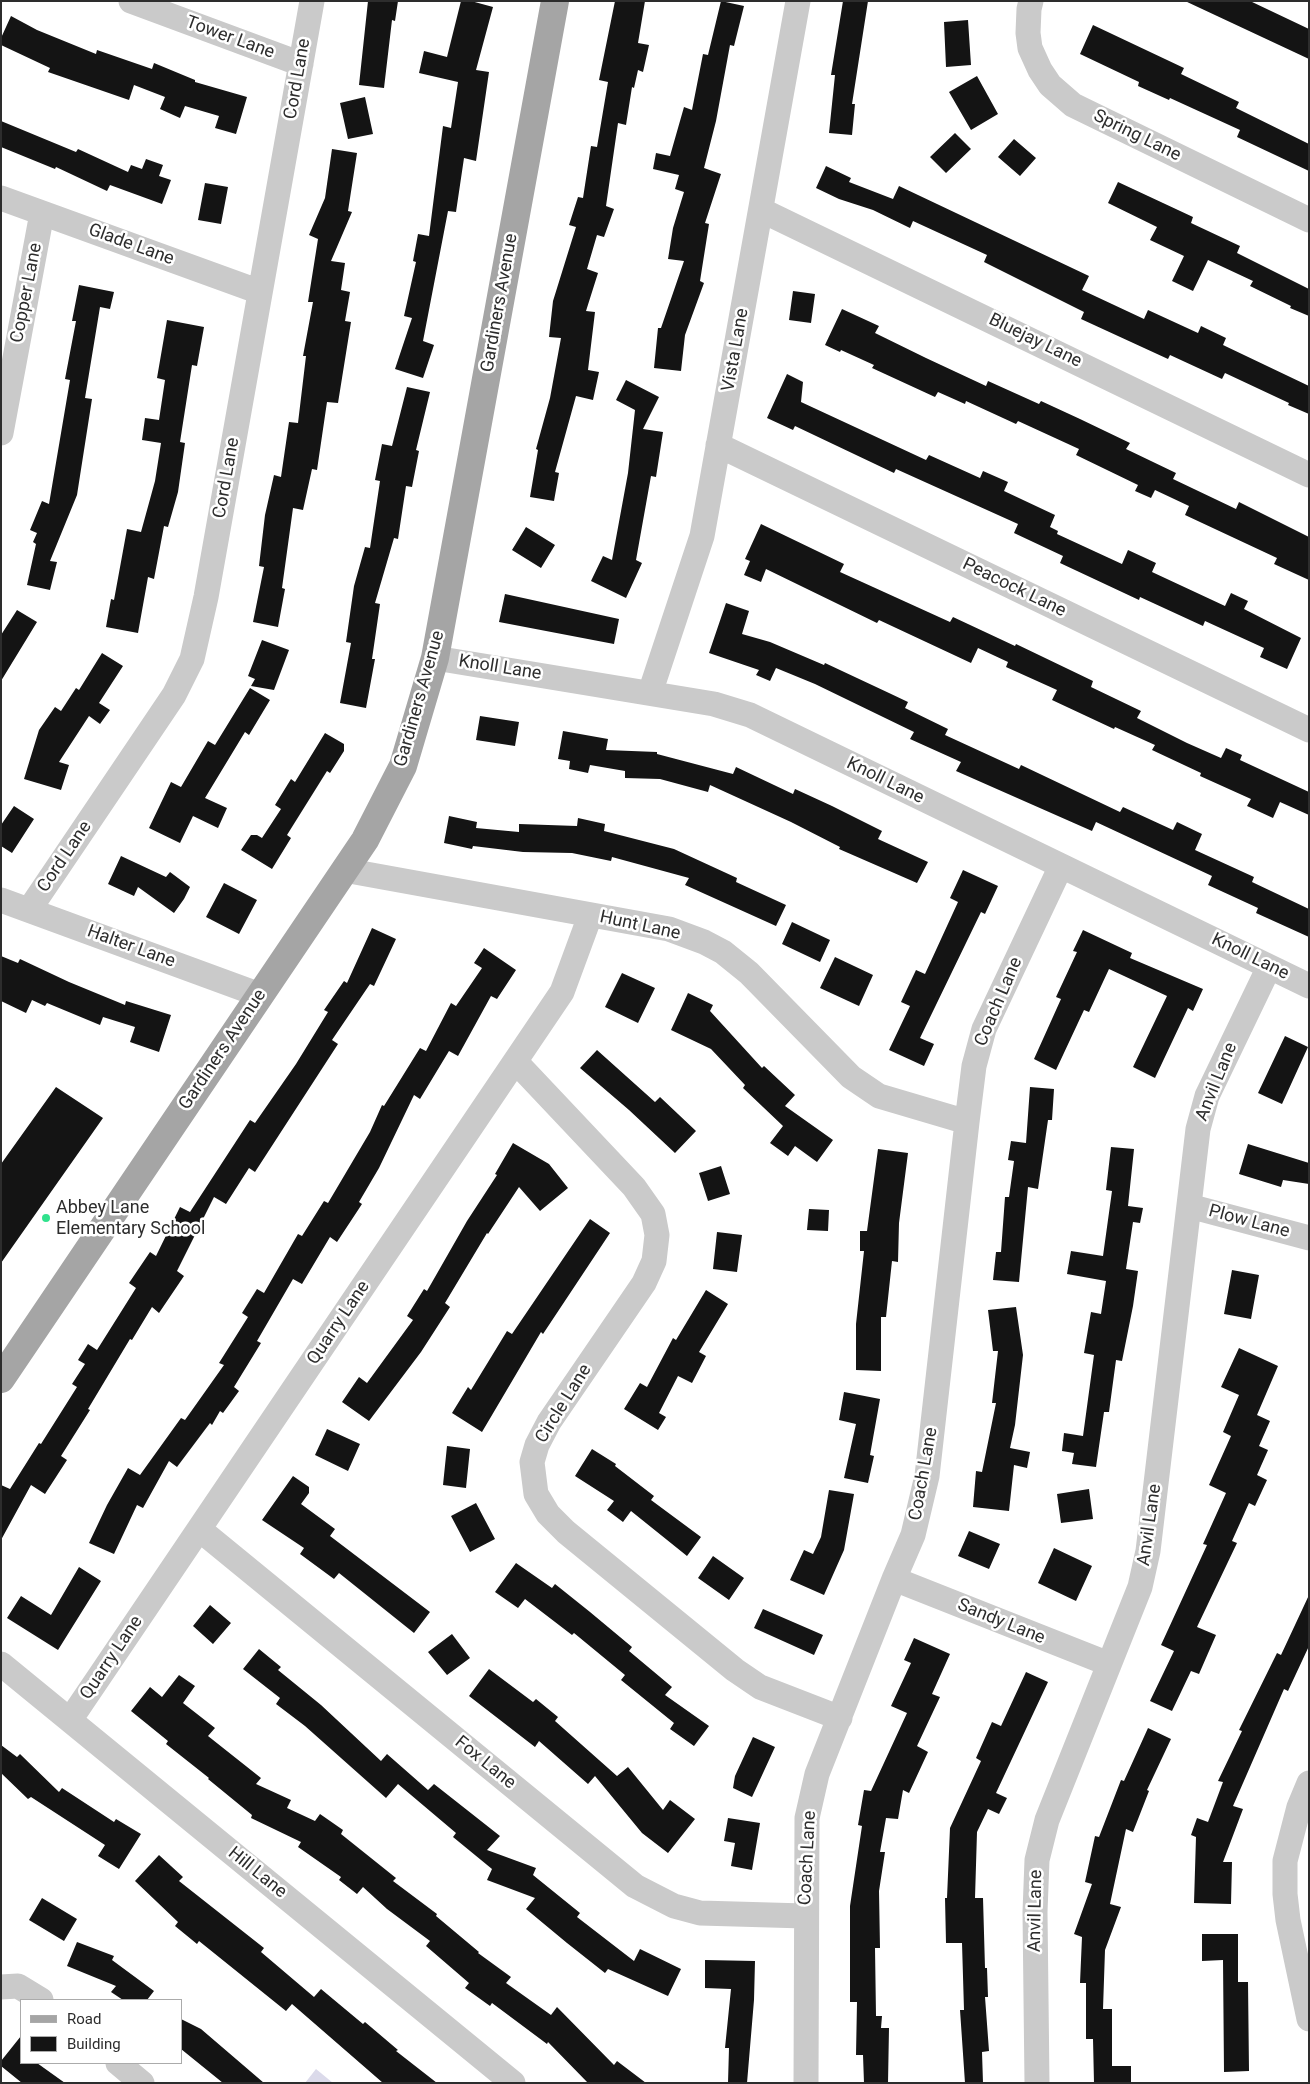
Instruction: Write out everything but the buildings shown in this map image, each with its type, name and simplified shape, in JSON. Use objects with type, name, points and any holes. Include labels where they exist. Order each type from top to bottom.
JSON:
[{"type":"main road","name":"Gardiners Avenue","points":[[1,1379],[365,840],[403,766],[435,658],[555,1]]},
{"type":"street","name":"Tower Lane","points":[[131,1],[301,64]]},
{"type":"street","name":"Cord Lane","points":[[29,910],[174,695],[192,659],[206,597],[312,1]]},
{"type":"street","name":"Vista Lane","points":[[650,693],[702,536],[798,1]]},
{"type":"street","name":"Spring Lane","points":[[1031,1],[1028,33],[1030,48],[1040,70],[1050,85],[1073,105],[1309,220]]},
{"type":"street","name":"Glade Lane","points":[[1,198],[260,292]]},
{"type":"street","name":"Bluejay Lane","points":[[761,210],[1309,475]]},
{"type":"street","name":"Copper Lane","points":[[1,433],[42,213]]},
{"type":"street","name":"Peacock Lane","points":[[718,445],[1309,730]]},
{"type":"street","name":"Knoll Lane","points":[[435,658],[714,704],[750,715],[1309,986]]},
{"type":"street","name":"Coach Lane","points":[[806,2083],[806,1818],[817,1774],[913,1535],[927,1476],[974,1066],[984,1029],[1061,866]]},
{"type":"street","name":"Hunt Lane","points":[[344,870],[669,929],[704,942],[723,952],[750,973],[851,1077],[879,1096],[967,1122]]},
{"type":"street","name":"Halter Lane","points":[[1,900],[260,995]]},
{"type":"street","name":"Quarry Lane","points":[[70,1720],[562,992],[590,916]]},
{"type":"street","name":"Anvil Lane","points":[[1037,2083],[1035,1912],[1037,1860],[1047,1820],[1140,1587],[1148,1550],[1198,1128],[1207,1096],[1269,967]]},
{"type":"street","name":"Circle Lane","points":[[516,1062],[634,1186],[653,1214],[657,1235],[654,1261],[644,1283],[549,1422],[537,1444],[532,1462],[536,1494],[548,1514],[566,1532],[735,1670],[760,1686],[840,1718]]},
{"type":"street","name":"Plow Lane","points":[[1190,1206],[1309,1238]]},
{"type":"street","name":"Fox Lane","points":[[199,1529],[635,1886],[674,1906],[700,1913],[805,1916]]},
{"type":"street","name":"Sandy Lane","points":[[894,1579],[1109,1664]]},
{"type":"street","name":"Hill Lane","points":[[1,1664],[514,2083]]},
{"type":"street","points":[[1309,1783],[1299,1807],[1285,1861],[1285,1894],[1309,2019]]},
{"type":"street","points":[[1,1987],[18,1986],[39,1999]]},
{"type":"street","points":[[119,2064],[142,2083]]},
{"type":"shaded area","points":[[316,2069],[333,2083],[305,2083]]},
{"type":"place","name":"Abbey Lane Elementary School","points":[[46,1218]]}]
